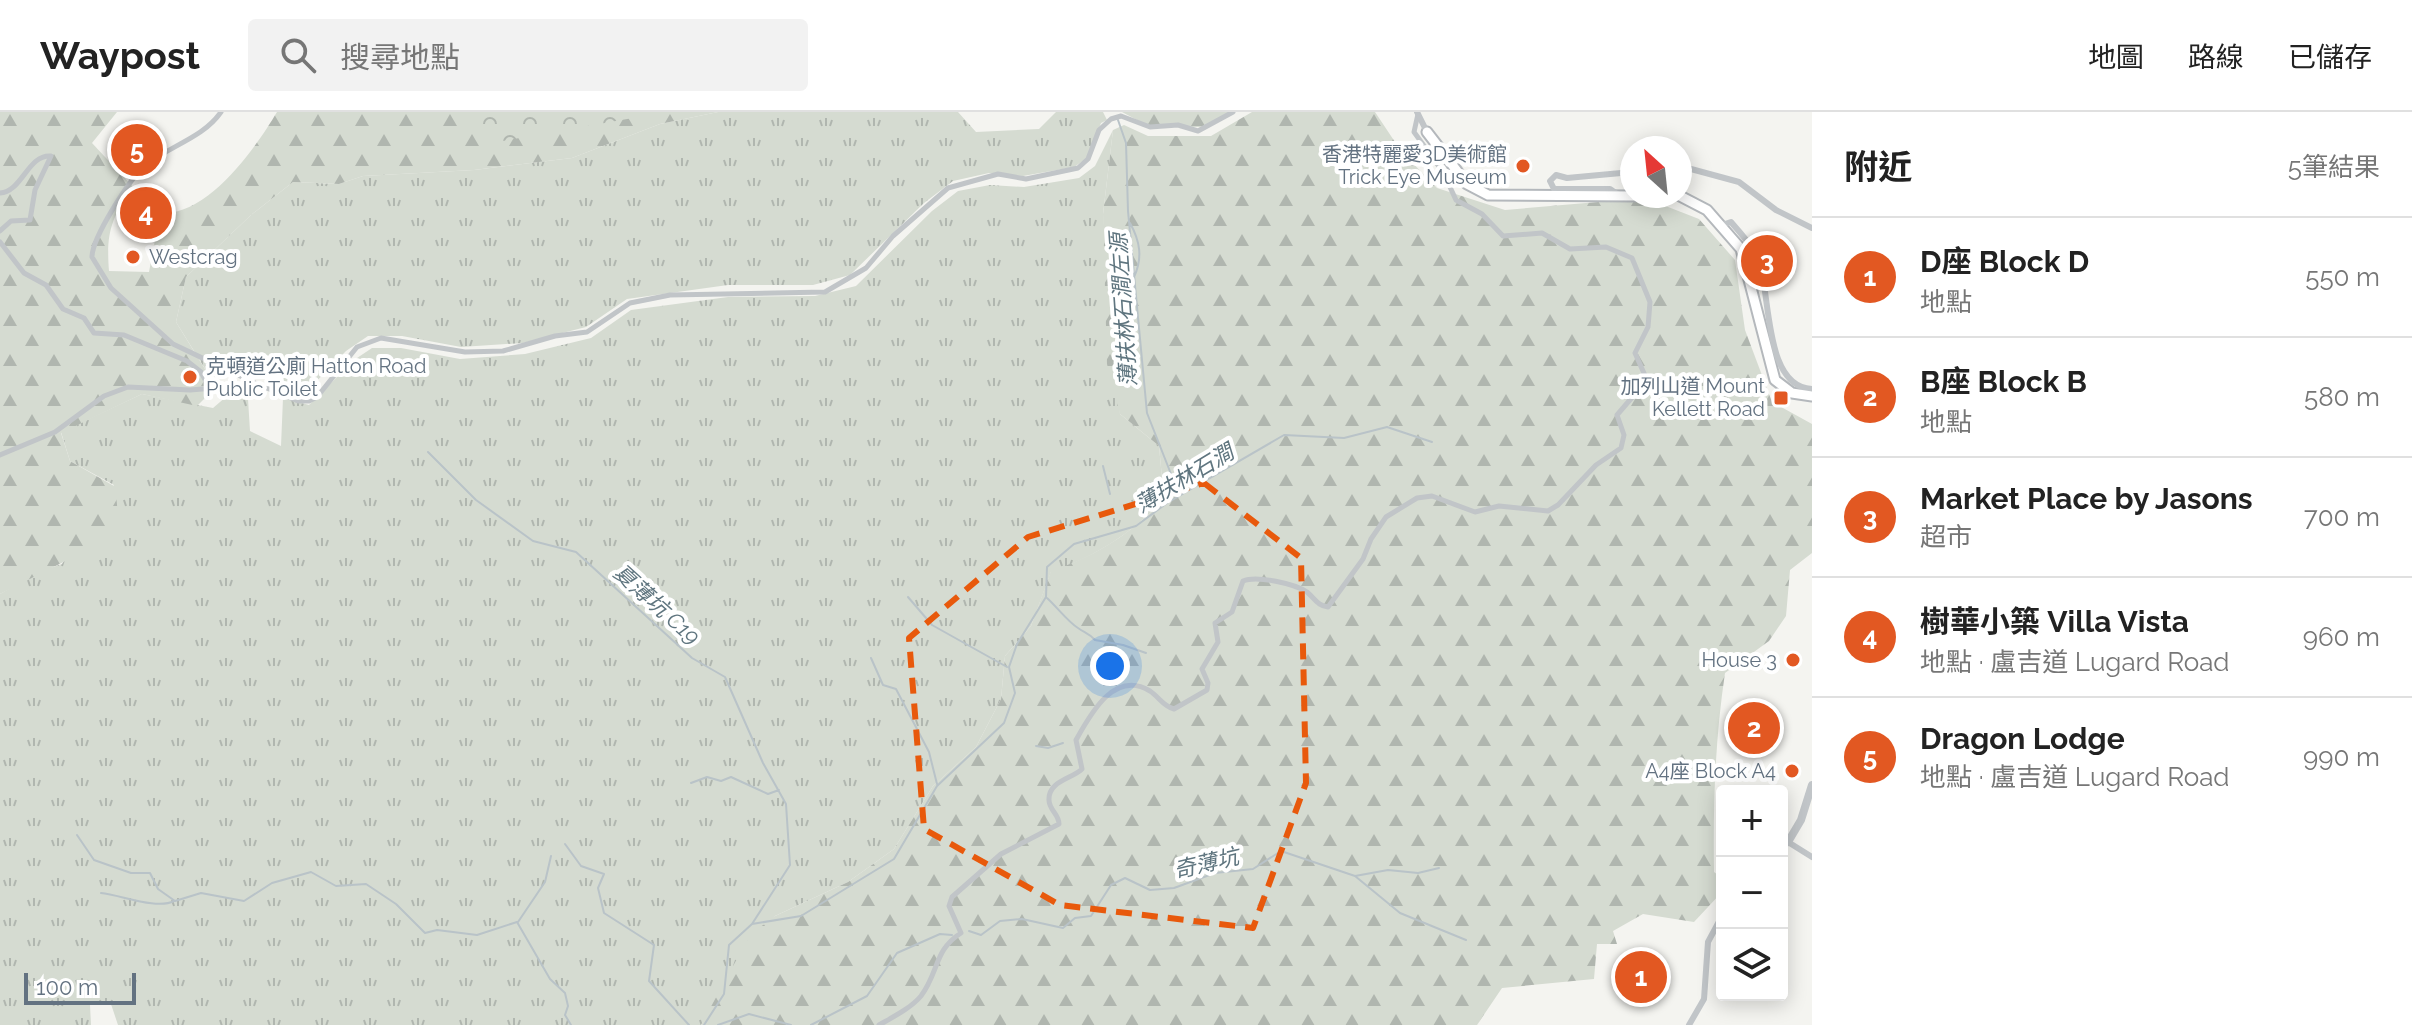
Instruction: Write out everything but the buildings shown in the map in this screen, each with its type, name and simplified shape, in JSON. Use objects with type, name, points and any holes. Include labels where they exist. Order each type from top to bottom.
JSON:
[{"type":"main road","points":[[1427,132],[1467,184],[1488,195],[1620,196]]},
{"type":"main road","points":[[1692,201],[1722,225],[1737,242],[1747,266],[1773,376],[1792,393],[1812,396]]},
{"type":"street","points":[[221,112],[203,132],[142,169],[98,235],[92,257],[111,288],[173,344],[298,401],[311,401],[357,347],[383,338],[465,352],[503,351],[555,336],[587,332],[630,303],[670,295],[825,292],[866,268],[893,236],[914,222],[944,190],[996,174],[1024,180],[1078,168],[1086,162],[1096,135],[1108,122],[1121,116],[1150,127],[1178,125],[1198,131],[1233,112]]},
{"type":"street","points":[[1418,113],[1427,132]]},
{"type":"street","points":[[879,1025],[916,1002],[935,970],[943,947],[961,933],[949,906],[952,897],[1001,854],[1058,826],[1060,820],[1049,804],[1050,793],[1057,783],[1082,769],[1076,740],[1101,697],[1121,689],[1143,688],[1174,709],[1207,690],[1202,667],[1218,642],[1215,623],[1232,612],[1243,581],[1257,578],[1276,580],[1305,591],[1326,608],[1363,559],[1371,539],[1386,517],[1417,498],[1434,497],[1475,512],[1499,506],[1548,511],[1584,480],[1596,465],[1620,450],[1624,435],[1617,415],[1641,391],[1647,380],[1635,355],[1648,327],[1650,311],[1648,292],[1637,265],[1628,255],[1610,248],[1573,249],[1542,233],[1509,238],[1498,233],[1484,216],[1454,197],[1446,176],[1414,132],[1418,113]]},
{"type":"street","points":[[0,193],[9,192],[41,157],[51,157],[35,190],[30,220],[14,220],[0,231]]},
{"type":"street","points":[[1692,169],[1741,183],[1776,210],[1812,228]]},
{"type":"street","points":[[1620,173],[1551,178],[1552,187],[1610,189],[1620,195]]},
{"type":"street","points":[[1722,225],[1731,222],[1748,242],[1759,262],[1783,372],[1799,387],[1812,389]]},
{"type":"street","points":[[0,242],[25,274],[46,285],[60,307],[69,314],[84,318],[94,333],[124,335],[187,361],[201,372],[209,387]]},
{"type":"street","points":[[0,455],[55,432],[80,411],[118,390],[141,386],[183,390],[262,386]]},
{"type":"street","points":[[1788,840],[1801,820],[1812,785]]},
{"type":"street","points":[[1788,845],[1812,857]]},
{"type":"street","points":[[1689,1025],[1704,999],[1709,977],[1708,947],[1716,933]]},
{"type":"highlighted area","points":[[1204,483],[1301,558],[1306,783],[1253,928],[1060,905],[924,829],[909,638],[1028,537]]},
{"type":"green space","points":[[0,112],[117,112],[92,143],[133,187],[112,226],[108,246],[109,271],[149,272],[160,213],[178,211],[212,193],[243,161],[277,112],[718,112],[660,124],[572,158],[474,170],[363,176],[339,184],[293,182],[251,215],[186,277],[176,322],[216,387],[197,406],[142,394],[61,433],[70,461],[114,486],[117,507],[115,527],[107,540],[0,594]]},
{"type":"green space","points":[[486,112],[667,112],[486,144],[476,118]]},
{"type":"green space","points":[[718,112],[958,112],[976,132],[1039,129],[1056,112],[1103,112],[1107,120],[1101,123],[1086,159],[1074,167],[1023,176],[989,173],[953,181],[924,203],[850,275],[813,285],[728,285],[627,299],[586,327],[523,343],[461,347],[402,336],[368,336],[346,351],[306,392],[228,368],[212,380],[176,322],[186,277],[251,215],[293,182],[339,184],[363,176],[474,170],[572,158],[660,124]]},
{"type":"green space","points":[[1122,112],[1235,112],[1208,127],[1150,127]]},
{"type":"green space","points":[[1252,112],[1375,112],[1401,151],[1437,188],[1505,210],[1620,200],[1620,208],[1671,208],[1699,219],[1735,260],[1745,330],[1772,402],[1812,424],[1812,553],[1790,570],[1786,616],[1769,641],[1725,673],[1717,747],[1714,822],[1716,898],[1694,922],[1643,914],[1613,931],[1617,944],[1597,944],[1594,979],[1502,988],[1477,1025],[701,1025],[750,935],[775,916],[848,882],[894,849],[933,786],[976,747],[1001,699],[1005,656],[1031,626],[1051,571],[1112,542],[1139,523],[1164,499],[1159,446],[1120,414],[1107,364],[1103,214],[1113,130],[1124,125],[1148,136],[1211,136]]},
{"type":"green space","points":[[1113,130],[1103,214],[1120,414],[1159,446],[1164,499],[1112,543],[1051,572],[1031,626],[1005,656],[1001,699],[976,747],[933,786],[894,849],[848,882],[775,916],[701,1025],[118,1025],[111,1004],[90,1005],[91,1025],[0,1025],[0,594],[38,572],[62,564],[114,485],[70,461],[61,432],[142,394],[213,408],[227,396],[248,399],[250,431],[281,446],[283,398],[309,405],[354,360],[372,348],[401,348],[460,359],[525,354],[591,338],[631,310],[728,297],[815,296],[856,286],[932,211],[958,191],[990,185],[1024,187],[1079,178],[1095,166]]},
{"type":"waterway","name":"薄扶林石澗左源","points":[[1118,120],[1126,143],[1128,211],[1147,413],[1171,474],[1167,502]]},
{"type":"waterway","points":[[1130,223],[1139,250],[1134,277]]},
{"type":"waterway","name":"薄扶林石澗","points":[[704,1025],[724,994],[729,945],[752,924],[801,916],[894,859],[937,786],[1004,723],[1015,693],[1009,667],[1017,644],[1046,597],[1047,567],[1074,544],[1136,526],[1167,503],[1284,435],[1344,438],[1387,427],[1432,442]]},
{"type":"waterway","name":"夏薄坑 C19","points":[[428,452],[476,500],[533,541],[576,552],[692,658],[725,677],[763,763],[786,804],[790,865],[752,924]]},
{"type":"waterway","points":[[1103,466],[1110,494]]},
{"type":"waterway","points":[[908,597],[932,625],[1007,667]]},
{"type":"waterway","points":[[1047,598],[1070,622],[1095,640],[1146,653]]},
{"type":"waterway","points":[[871,658],[883,685],[896,689],[929,752],[937,784]]},
{"type":"waterway","points":[[1036,746],[1048,748],[1063,743]]},
{"type":"waterway","points":[[691,783],[707,777],[721,781],[731,777],[768,794],[779,790]]},
{"type":"waterway","points":[[77,835],[94,860],[131,873],[150,873],[158,889],[175,901],[201,893],[244,901],[272,883],[311,872],[336,886],[366,884],[396,904],[425,933],[437,930],[477,935],[517,922],[550,979],[565,993],[568,1006],[565,1015],[571,1025]]},
{"type":"waterway","points":[[565,844],[581,866],[604,874],[598,888],[604,913],[654,945],[649,981],[689,1025]]},
{"type":"waterway","name":"奇薄坑","points":[[969,931],[981,935],[1000,921],[1022,919],[1063,928],[1075,918],[1091,916],[1111,885],[1125,878],[1150,890],[1174,888],[1215,873],[1253,869],[1281,851],[1355,876],[1400,913],[1466,940]]},
{"type":"waterway","points":[[518,922],[545,882],[551,856]]},
{"type":"waterway","points":[[1355,876],[1388,870],[1418,873],[1439,868]]},
{"type":"waterway","points":[[101,893],[158,904],[174,901]]},
{"type":"waterway","points":[[811,1025],[867,996],[897,953],[940,934],[952,935]]},
{"type":"waterway","points":[[718,1025],[749,1014],[791,1025]]},
{"type":"place","name":"Dragon Lodge","points":[[137,150]]},
{"type":"place","name":"香港特麗愛3D美術館 Trick Eye Museum","points":[[1523,166]]},
{"type":"place","name":"樹華小築 Villa Vista","points":[[146,213]]},
{"type":"place","name":"Westcrag","points":[[133,257]]},
{"type":"place","name":"Market Place by Jasons","points":[[1767,261]]},
{"type":"place","name":"克頓道公廁 Hatton Road Public Toilet","points":[[190,377]]},
{"type":"place","name":"加列山道 Mount Kellett Road","points":[[1781,398]]},
{"type":"place","name":"House 3","points":[[1793,660]]},
{"type":"place","name":"B座 Block B","points":[[1754,728]]},
{"type":"place","name":"A4座 Block A4","points":[[1792,771]]},
{"type":"place","name":"D座 Block D","points":[[1641,977]]}]
